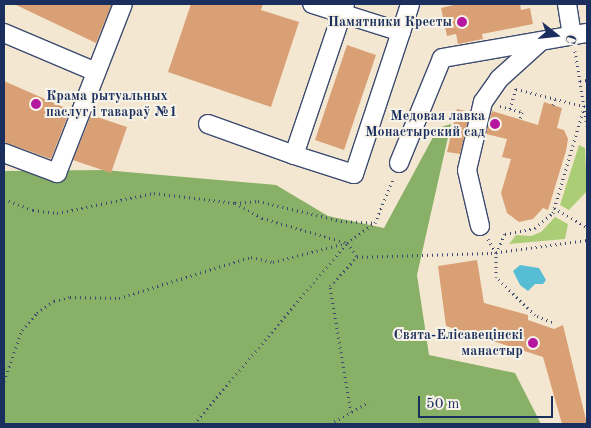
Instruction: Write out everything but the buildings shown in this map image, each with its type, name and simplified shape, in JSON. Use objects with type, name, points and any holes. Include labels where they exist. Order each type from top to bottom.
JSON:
[{"type":"lane","points":[[4,153],[57,173],[123,4]]},
{"type":"lane","points":[[312,4],[343,8],[401,32]]},
{"type":"lane","points":[[208,124],[354,174],[410,4]]},
{"type":"lane","points":[[399,163],[442,58],[540,43],[579,43],[567,4]]},
{"type":"lane","points":[[294,155],[343,8]]},
{"type":"lane","points":[[4,33],[96,72]]},
{"type":"lane","points":[[480,226],[467,170],[483,102],[498,79],[540,43]]},
{"type":"path","points":[[567,53],[579,43]]},
{"type":"path","points":[[579,43],[580,81],[586,107],[587,126]]},
{"type":"path","points":[[580,81],[587,80]]},
{"type":"path","points":[[510,109],[517,86],[586,107]]},
{"type":"path","points":[[553,105],[555,99]]},
{"type":"path","points":[[552,322],[535,316],[496,277],[496,253],[506,234],[513,230],[535,228],[545,222],[554,208],[586,107]]},
{"type":"path","points":[[194,424],[347,243],[375,223],[399,163]]},
{"type":"path","points":[[4,199],[33,210],[57,214],[154,193],[235,204],[258,201],[341,221],[375,223]]},
{"type":"path","points":[[235,204],[262,218],[347,243],[356,256]]},
{"type":"path","points":[[554,208],[587,227]]},
{"type":"path","points":[[356,256],[410,258],[496,253],[587,240]]},
{"type":"path","points":[[4,381],[22,330],[37,313],[54,301],[70,296],[119,298],[251,258],[273,262],[347,243]]},
{"type":"path","points":[[351,412],[330,286],[356,256]]},
{"type":"path","points":[[330,424],[369,402]]},
{"type":"green space","points":[[451,124],[417,275],[429,355],[515,373],[541,424],[4,424],[4,171],[104,170],[276,185],[328,216],[384,228],[438,128]]},
{"type":"green space","points":[[579,145],[585,148],[587,191],[569,210],[560,205]]},
{"type":"green space","points":[[555,217],[568,224],[565,239],[509,244],[516,235],[531,236],[541,232]]},
{"type":"water","points":[[520,265],[539,268],[546,280],[543,284],[535,284],[528,291],[520,285],[513,271]]},
{"type":"place","name":"Памятники Кресты","points":[[462,22]]},
{"type":"place","name":"Крама рытуальных паслуг і тавараў №1","points":[[36,104]]},
{"type":"place","name":"Медовая лавка Монастырский сад","points":[[495,124]]},
{"type":"place","name":"Свята-Елісавецінскі манастыр","points":[[533,343]]}]
